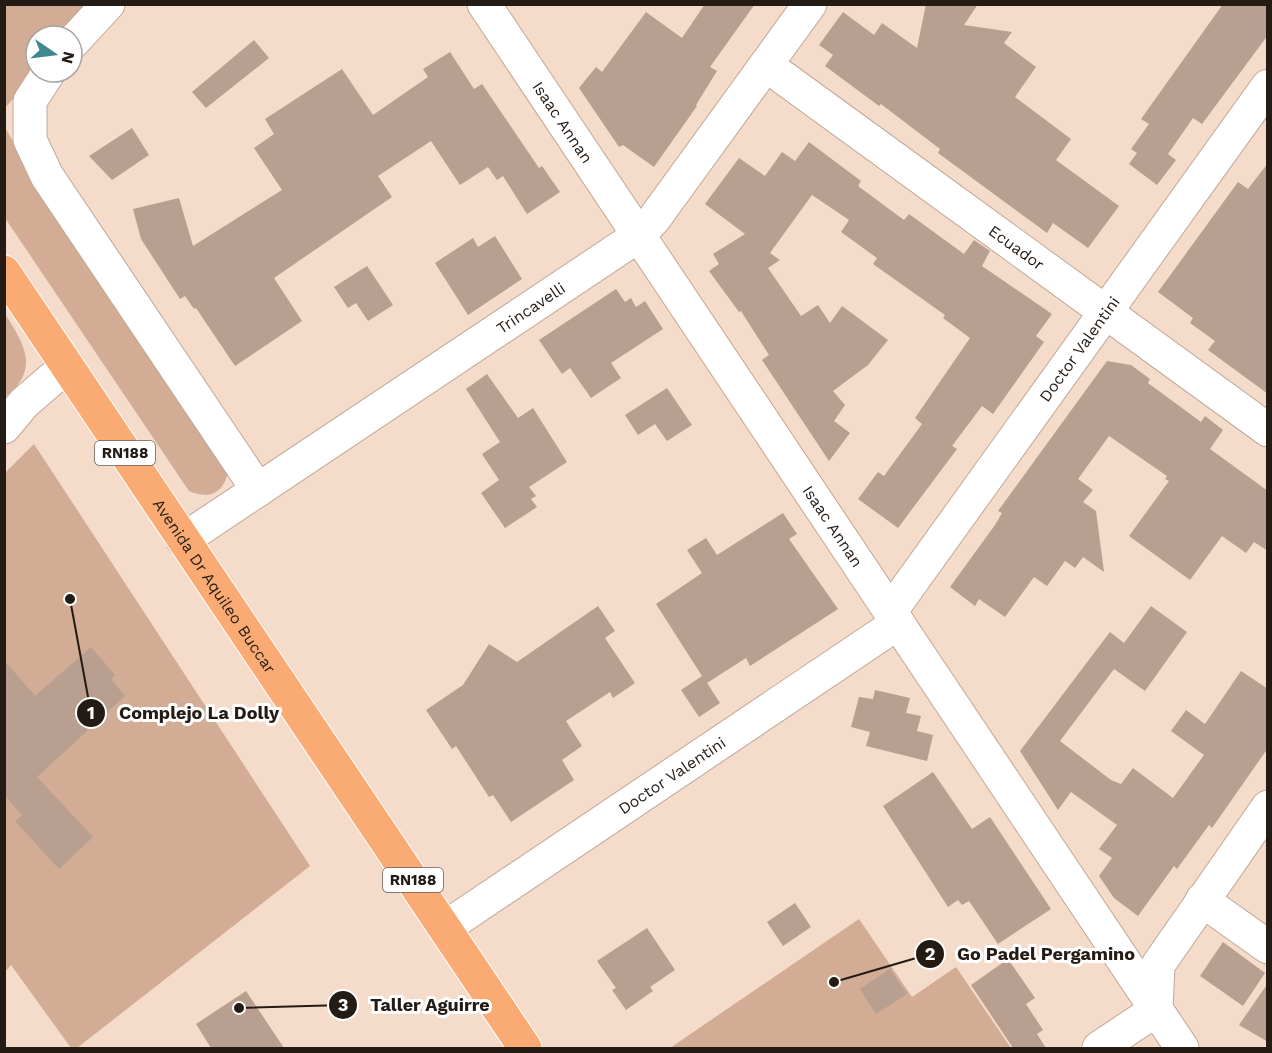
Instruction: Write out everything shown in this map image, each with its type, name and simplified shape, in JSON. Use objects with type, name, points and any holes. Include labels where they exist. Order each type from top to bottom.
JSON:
[{"type":"highway","name":"Avenida Dr Aquileo Buccar","points":[[4,272],[446,927],[525,1048]]},
{"type":"street","points":[[84,29],[108,4]]},
{"type":"street","name":"Isaac Annan","points":[[484,4],[1182,1048]]},
{"type":"street","name":"Trincavelli","points":[[183,540],[638,236],[654,219],[810,4]]},
{"type":"street","name":"Ecuador","points":[[766,65],[1268,430]]},
{"type":"street","points":[[41,84],[30,101],[30,140],[47,176],[258,490]]},
{"type":"street","name":"Doctor Valentini","points":[[446,927],[894,618],[1106,312],[1268,86]]},
{"type":"street","points":[[4,427],[24,403],[67,366]]},
{"type":"street","points":[[1099,1048],[1156,1011],[1158,965],[1268,807]]},
{"type":"street","points":[[1202,900],[1268,947]]},
{"type":"shaded area","points":[[5,5],[98,5],[80,24],[24,24],[26,84],[5,108]]},
{"type":"shaded area","points":[[4,126],[21,155],[229,463],[226,479],[218,491],[206,495],[189,491],[5,218]]},
{"type":"shaded area","points":[[5,314],[23,347],[26,367],[16,387],[5,397]]},
{"type":"shaded area","points":[[34,444],[310,866],[77,1048],[71,1048],[11,965],[5,972],[5,473]]},
{"type":"shaded area","points":[[859,919],[912,997],[956,967],[1011,1048],[670,1048]]},
{"type":"building","points":[[705,4],[755,4],[710,67],[717,71],[697,106],[654,167],[623,145],[619,147],[579,88],[596,67],[602,72],[646,12],[682,38]]},
{"type":"building","points":[[926,4],[978,4],[964,25],[1012,32],[1004,43],[1036,67],[1015,97],[1071,139],[1056,160],[1119,206],[1088,248],[1053,223],[1047,233],[938,153],[940,149],[881,104],[879,106],[825,66],[833,55],[819,45],[843,12],[874,35],[882,23],[917,48]]},
{"type":"building","points":[[1223,4],[1268,4],[1268,35],[1202,124],[1193,118],[1168,154],[1176,160],[1157,185],[1129,164],[1137,153],[1131,149],[1149,124],[1141,119]]},
{"type":"building","points":[[254,40],[269,58],[206,108],[192,92]]},
{"type":"building","points":[[450,52],[474,89],[482,84],[539,168],[542,166],[560,192],[527,214],[503,176],[497,180],[488,167],[460,185],[431,141],[378,176],[392,197],[274,278],[302,321],[235,366],[196,308],[194,309],[185,296],[180,299],[141,239],[133,209],[179,198],[193,246],[282,190],[254,148],[274,134],[265,119],[342,69],[373,115],[428,77],[423,69]]},
{"type":"building","points":[[132,128],[149,155],[112,180],[89,156]]},
{"type":"building","points":[[809,142],[861,181],[858,186],[904,220],[909,214],[964,254],[974,240],[990,251],[982,266],[1052,314],[1036,336],[1044,342],[993,414],[982,406],[952,446],[957,449],[898,528],[858,499],[878,472],[884,476],[922,424],[915,418],[970,338],[943,318],[945,315],[873,264],[877,258],[841,232],[849,220],[812,195],[770,253],[780,260],[768,268],[801,316],[818,305],[830,323],[842,306],[888,340],[868,365],[833,391],[845,405],[834,421],[850,433],[829,461],[762,360],[769,355],[741,311],[739,312],[709,271],[719,264],[713,254],[745,234],[705,204],[739,158],[765,176],[782,152],[795,161]]},
{"type":"building","points":[[1268,163],[1268,394],[1208,350],[1215,341],[1190,323],[1193,318],[1158,292],[1238,182],[1248,189]]},
{"type":"building","points":[[495,236],[522,279],[468,315],[435,263],[473,238],[478,247]]},
{"type":"building","points":[[367,266],[393,305],[368,321],[356,303],[348,308],[334,287]]},
{"type":"building","points":[[616,289],[625,302],[631,298],[636,307],[645,301],[663,329],[611,363],[621,378],[591,398],[570,368],[562,374],[539,340]]},
{"type":"building","points":[[1107,361],[1131,365],[1150,379],[1148,383],[1201,422],[1205,416],[1223,430],[1210,449],[1268,491],[1268,551],[1254,542],[1246,553],[1222,536],[1190,580],[1129,536],[1169,481],[1165,479],[1167,476],[1109,436],[1078,479],[1093,490],[1083,502],[1096,511],[1104,572],[1083,557],[1075,568],[1065,561],[1047,586],[1034,577],[1005,617],[979,599],[975,606],[950,587],[995,525],[1002,513],[998,511]]},
{"type":"building","points":[[487,374],[518,418],[533,408],[567,462],[529,487],[536,496],[531,499],[537,507],[505,528],[481,493],[499,480],[482,454],[500,442],[466,389]]},
{"type":"building","points":[[667,388],[692,425],[667,441],[655,424],[638,435],[625,415]]},
{"type":"building","points":[[783,513],[797,534],[789,539],[838,609],[750,666],[746,658],[707,683],[720,703],[699,717],[681,690],[702,676],[656,604],[702,573],[687,550],[706,538],[717,555]]},
{"type":"building","points":[[598,606],[615,631],[605,638],[635,683],[613,698],[610,692],[566,721],[582,746],[562,760],[574,780],[511,822],[493,795],[489,797],[456,746],[452,749],[426,710],[463,685],[489,644],[517,662]]},
{"type":"building","points":[[1151,606],[1187,632],[1145,691],[1114,669],[1060,741],[1111,780],[1121,784],[1133,768],[1173,798],[1204,755],[1171,731],[1186,710],[1205,724],[1241,671],[1268,689],[1268,748],[1212,828],[1209,825],[1177,869],[1174,866],[1138,916],[1114,898],[1099,876],[1112,858],[1099,849],[1117,825],[1071,792],[1058,810],[1020,751],[1110,632],[1124,643]]},
{"type":"building","points":[[91,647],[115,675],[111,679],[125,696],[37,777],[93,837],[59,869],[15,821],[22,815],[4,795],[4,660],[35,696]]},
{"type":"building","points":[[875,690],[910,698],[906,713],[921,716],[917,731],[933,735],[927,761],[866,746],[870,732],[851,727],[859,697],[873,699]]},
{"type":"building","points":[[933,772],[972,829],[990,817],[1051,909],[998,944],[969,901],[962,905],[958,900],[948,907],[883,806]]},
{"type":"building","points":[[795,903],[811,927],[783,946],[767,922]]},
{"type":"building","points":[[647,928],[675,970],[650,987],[653,991],[626,1010],[612,990],[616,988],[597,961]]},
{"type":"building","points":[[1223,942],[1265,973],[1243,1006],[1200,976]]},
{"type":"building","points":[[1008,959],[1035,998],[1026,1004],[1043,1030],[1037,1034],[1046,1048],[1013,1048],[971,985]]},
{"type":"building","points":[[890,969],[907,994],[876,1014],[860,989]]},
{"type":"building","points":[[1268,983],[1268,1042],[1239,1025]]},
{"type":"building","points":[[246,991],[284,1048],[211,1048],[196,1024]]},
{"type":"place","name":"Complejo La Dolly","points":[[70,599]]},
{"type":"place","name":"Go Padel Pergamino","points":[[834,982]]},
{"type":"place","name":"Taller Aguirre","points":[[239,1008]]}]
